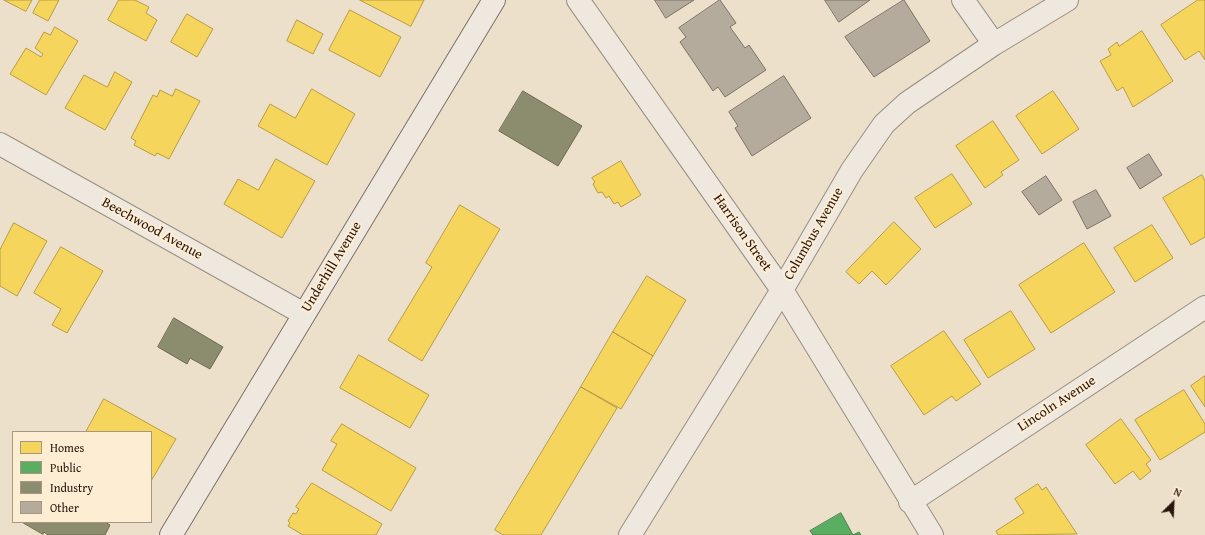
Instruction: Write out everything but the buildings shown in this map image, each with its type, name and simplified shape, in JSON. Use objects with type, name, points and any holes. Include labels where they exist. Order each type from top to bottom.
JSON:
[{"type":"street","name":"Underhill Avenue","points":[[171,535],[494,0]]},
{"type":"street","name":"Harrison Street","points":[[578,0],[782,290],[910,502],[932,535]]},
{"type":"street","points":[[963,0],[994,44]]},
{"type":"street","name":"Columbus Avenue","points":[[630,535],[782,290],[852,170],[884,124],[907,103],[994,44],[1067,0]]},
{"type":"street","name":"Beechwood Avenue","points":[[0,144],[304,314]]},
{"type":"street","name":"Lincoln Avenue","points":[[910,502],[1205,307]]}]
